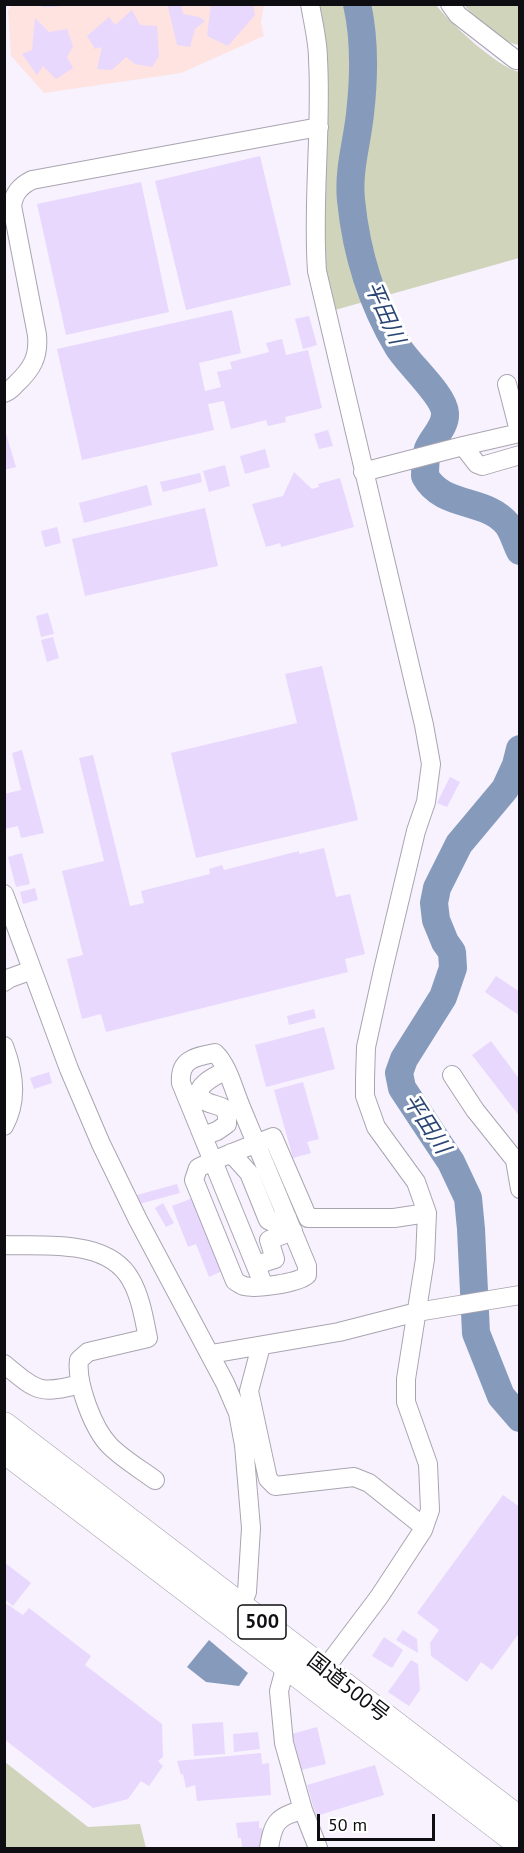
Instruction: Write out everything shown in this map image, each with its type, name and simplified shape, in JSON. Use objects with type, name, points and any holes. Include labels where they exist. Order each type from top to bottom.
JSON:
[{"type":"highway","name":"国道500号","points":[[4,1425],[241,1607],[320,1679],[519,1844]]},
{"type":"highway","name":"国道500号","points":[[4,1450],[286,1665],[320,1679],[519,1820]]},
{"type":"street","points":[[310,4],[318,57],[319,127],[315,247],[317,271],[368,471],[431,764],[426,802],[410,854],[366,1047],[365,1096],[376,1127],[416,1182],[427,1213],[425,1259],[408,1360],[406,1402],[428,1464],[430,1510],[424,1527],[379,1597],[320,1679]]},
{"type":"street","points":[[450,4],[458,15],[519,60]]},
{"type":"street","points":[[4,393],[9,392],[26,375],[35,362],[37,354],[37,335],[12,206],[13,196],[24,184],[32,180],[319,127]]},
{"type":"street","points":[[368,471],[515,434],[518,427],[507,384]]},
{"type":"street","points":[[459,447],[482,466],[519,455]]},
{"type":"street","points":[[4,894],[69,1069],[118,1179],[168,1277],[211,1354],[238,1413],[244,1445],[251,1528],[248,1592],[241,1607]]},
{"type":"street","points":[[4,982],[33,970]]},
{"type":"street","points":[[4,1046],[10,1062],[14,1087],[9,1117],[4,1126]]},
{"type":"street","points":[[264,1286],[214,1160],[181,1083],[180,1071],[186,1062],[215,1053],[220,1058],[226,1071],[256,1143],[290,1224],[307,1266],[307,1275],[301,1280],[264,1286],[242,1286],[235,1281],[194,1180],[198,1168],[214,1160],[256,1143],[273,1137],[308,1218],[394,1218],[427,1213]]},
{"type":"street","points":[[203,1136],[227,1124],[225,1109],[206,1102],[200,1091],[202,1084],[226,1071]]},
{"type":"street","points":[[452,1075],[475,1110],[515,1160],[519,1189]]},
{"type":"street","points":[[231,1153],[249,1173],[268,1220],[290,1224]]},
{"type":"street","points":[[236,1215],[262,1206]]},
{"type":"street","points":[[256,1265],[275,1259],[269,1240],[290,1224]]},
{"type":"street","points":[[4,1245],[76,1248],[104,1255],[121,1266],[131,1281],[138,1298],[148,1338],[88,1352],[79,1360],[78,1371],[80,1384],[104,1439],[155,1480]]},
{"type":"street","points":[[211,1354],[339,1332],[417,1312],[519,1295]]},
{"type":"street","points":[[261,1346],[249,1391],[268,1479],[275,1486],[354,1477],[369,1483],[424,1527]]},
{"type":"street","points":[[4,1364],[28,1383],[43,1390],[54,1391],[80,1384]]},
{"type":"street","points":[[286,1665],[279,1691],[284,1743],[303,1810],[318,1848]]},
{"type":"street","points":[[269,1848],[272,1829],[281,1817],[303,1810]]},
{"type":"shaded area","points":[[12,4],[264,5],[261,22],[264,36],[181,73],[44,93],[11,56],[8,11]]},
{"type":"green space","points":[[319,5],[436,5],[463,33],[487,53],[519,72],[519,258],[335,310],[323,260],[328,62]]},
{"type":"green space","points":[[464,5],[519,5],[519,45],[497,35]]},
{"type":"green space","points":[[5,1762],[88,1827],[140,1824],[146,1848],[5,1848]]},
{"type":"water","points":[[209,1640],[248,1673],[239,1686],[206,1682],[187,1667]]},
{"type":"building","points":[[42,4],[59,4],[57,7],[42,7]]},
{"type":"building","points":[[172,4],[181,4],[183,14],[199,17],[205,21],[195,29],[190,47],[177,45],[168,7]]},
{"type":"building","points":[[211,4],[253,4],[255,15],[228,46],[207,36]]},
{"type":"building","points":[[132,10],[140,25],[157,26],[159,56],[152,67],[135,64],[126,57],[112,70],[97,69],[102,47],[95,49],[87,36],[109,17],[115,25]]},
{"type":"building","points":[[35,18],[49,32],[67,29],[73,46],[67,57],[73,68],[56,79],[43,66],[37,75],[22,54],[32,50]]},
{"type":"building","points":[[260,156],[291,285],[186,310],[155,181]]},
{"type":"building","points":[[141,182],[169,312],[66,335],[37,204]]},
{"type":"building","points":[[232,310],[241,353],[199,363],[205,391],[221,387],[217,372],[232,369],[230,362],[269,352],[266,343],[282,339],[286,355],[308,350],[322,408],[285,417],[286,422],[268,426],[266,420],[231,429],[224,401],[208,404],[214,430],[82,460],[57,349]]},
{"type":"building","points":[[309,316],[317,345],[303,349],[295,319]]},
{"type":"building","points":[[4,427],[16,467],[4,470]]},
{"type":"building","points":[[328,430],[333,446],[319,449],[314,434]]},
{"type":"building","points":[[265,449],[270,467],[245,474],[240,456]]},
{"type":"building","points":[[225,465],[230,486],[209,492],[203,471]]},
{"type":"building","points":[[294,472],[312,489],[319,487],[318,484],[340,478],[354,527],[281,547],[280,543],[266,547],[252,504],[283,496]]},
{"type":"building","points":[[200,473],[202,482],[163,492],[160,482]]},
{"type":"building","points":[[147,485],[152,505],[84,523],[79,503]]},
{"type":"building","points":[[205,508],[218,566],[85,596],[72,539]]},
{"type":"building","points":[[57,527],[61,543],[45,547],[41,531]]},
{"type":"building","points":[[48,613],[54,634],[41,637],[36,616]]},
{"type":"building","points":[[53,637],[59,658],[47,662],[41,640]]},
{"type":"building","points":[[322,666],[358,820],[196,858],[171,753],[297,723],[285,674]]},
{"type":"building","points":[[22,750],[44,833],[21,838],[18,826],[4,829],[4,794],[21,790],[12,753]]},
{"type":"building","points":[[93,755],[130,906],[144,903],[141,891],[210,874],[209,869],[222,865],[224,870],[299,851],[299,854],[324,848],[336,897],[350,894],[365,954],[345,959],[348,972],[106,1032],[101,1014],[82,1019],[67,959],[83,955],[62,871],[104,861],[79,758]]},
{"type":"building","points":[[450,777],[460,782],[447,807],[437,803]]},
{"type":"building","points":[[22,853],[30,884],[16,887],[8,857]]},
{"type":"building","points":[[35,888],[38,900],[23,904],[20,892]]},
{"type":"building","points":[[496,976],[520,992],[520,1016],[485,992]]},
{"type":"building","points":[[314,1009],[316,1018],[289,1025],[287,1016]]},
{"type":"building","points":[[324,1027],[335,1069],[266,1087],[255,1045]]},
{"type":"building","points":[[491,1041],[520,1080],[520,1117],[472,1055]]},
{"type":"building","points":[[49,1072],[52,1083],[34,1089],[30,1078]]},
{"type":"building","points":[[303,1082],[319,1139],[307,1142],[311,1153],[293,1158],[274,1090]]},
{"type":"building","points":[[177,1184],[180,1193],[139,1204],[137,1195]]},
{"type":"building","points":[[193,1198],[222,1271],[209,1277],[196,1244],[188,1247],[172,1206]]},
{"type":"building","points":[[163,1203],[174,1223],[166,1227],[155,1208]]},
{"type":"building","points":[[503,1495],[520,1507],[520,1632],[492,1670],[481,1662],[467,1682],[431,1656],[430,1643],[439,1630],[417,1613]]},
{"type":"building","points":[[4,1562],[31,1583],[13,1606],[4,1599]]},
{"type":"building","points":[[4,1602],[23,1615],[29,1608],[91,1656],[85,1665],[162,1724],[163,1757],[158,1761],[163,1766],[149,1786],[141,1781],[128,1799],[93,1808],[4,1739]]},
{"type":"building","points":[[403,1630],[417,1639],[418,1653],[396,1640]]},
{"type":"building","points":[[384,1637],[403,1650],[392,1668],[372,1656]]},
{"type":"building","points":[[411,1660],[418,1664],[420,1690],[409,1706],[388,1692]]},
{"type":"building","points":[[223,1722],[225,1754],[194,1756],[192,1724]]},
{"type":"building","points":[[317,1727],[326,1764],[301,1770],[292,1734]]},
{"type":"building","points":[[258,1732],[260,1749],[234,1752],[233,1734]]},
{"type":"building","points":[[261,1753],[262,1764],[269,1763],[271,1795],[197,1801],[195,1785],[186,1788],[177,1761]]},
{"type":"building","points":[[375,1765],[384,1795],[316,1816],[307,1785]]},
{"type":"building","points":[[259,1821],[264,1848],[242,1848],[236,1823]]},
{"type":"waterway","name":"平田川","points":[[357,4],[363,45],[363,73],[350,189],[353,219],[361,257],[380,313],[398,347],[433,389],[445,413],[441,427],[428,449],[425,476],[442,494],[499,516],[510,528],[520,551]]},
{"type":"waterway","name":"平田川","points":[[520,749],[516,765],[505,789],[459,844],[437,888],[434,903],[436,920],[452,952],[453,968],[443,997],[404,1059],[399,1073],[402,1088],[451,1162],[468,1198],[476,1333],[501,1396],[520,1418]]}]
